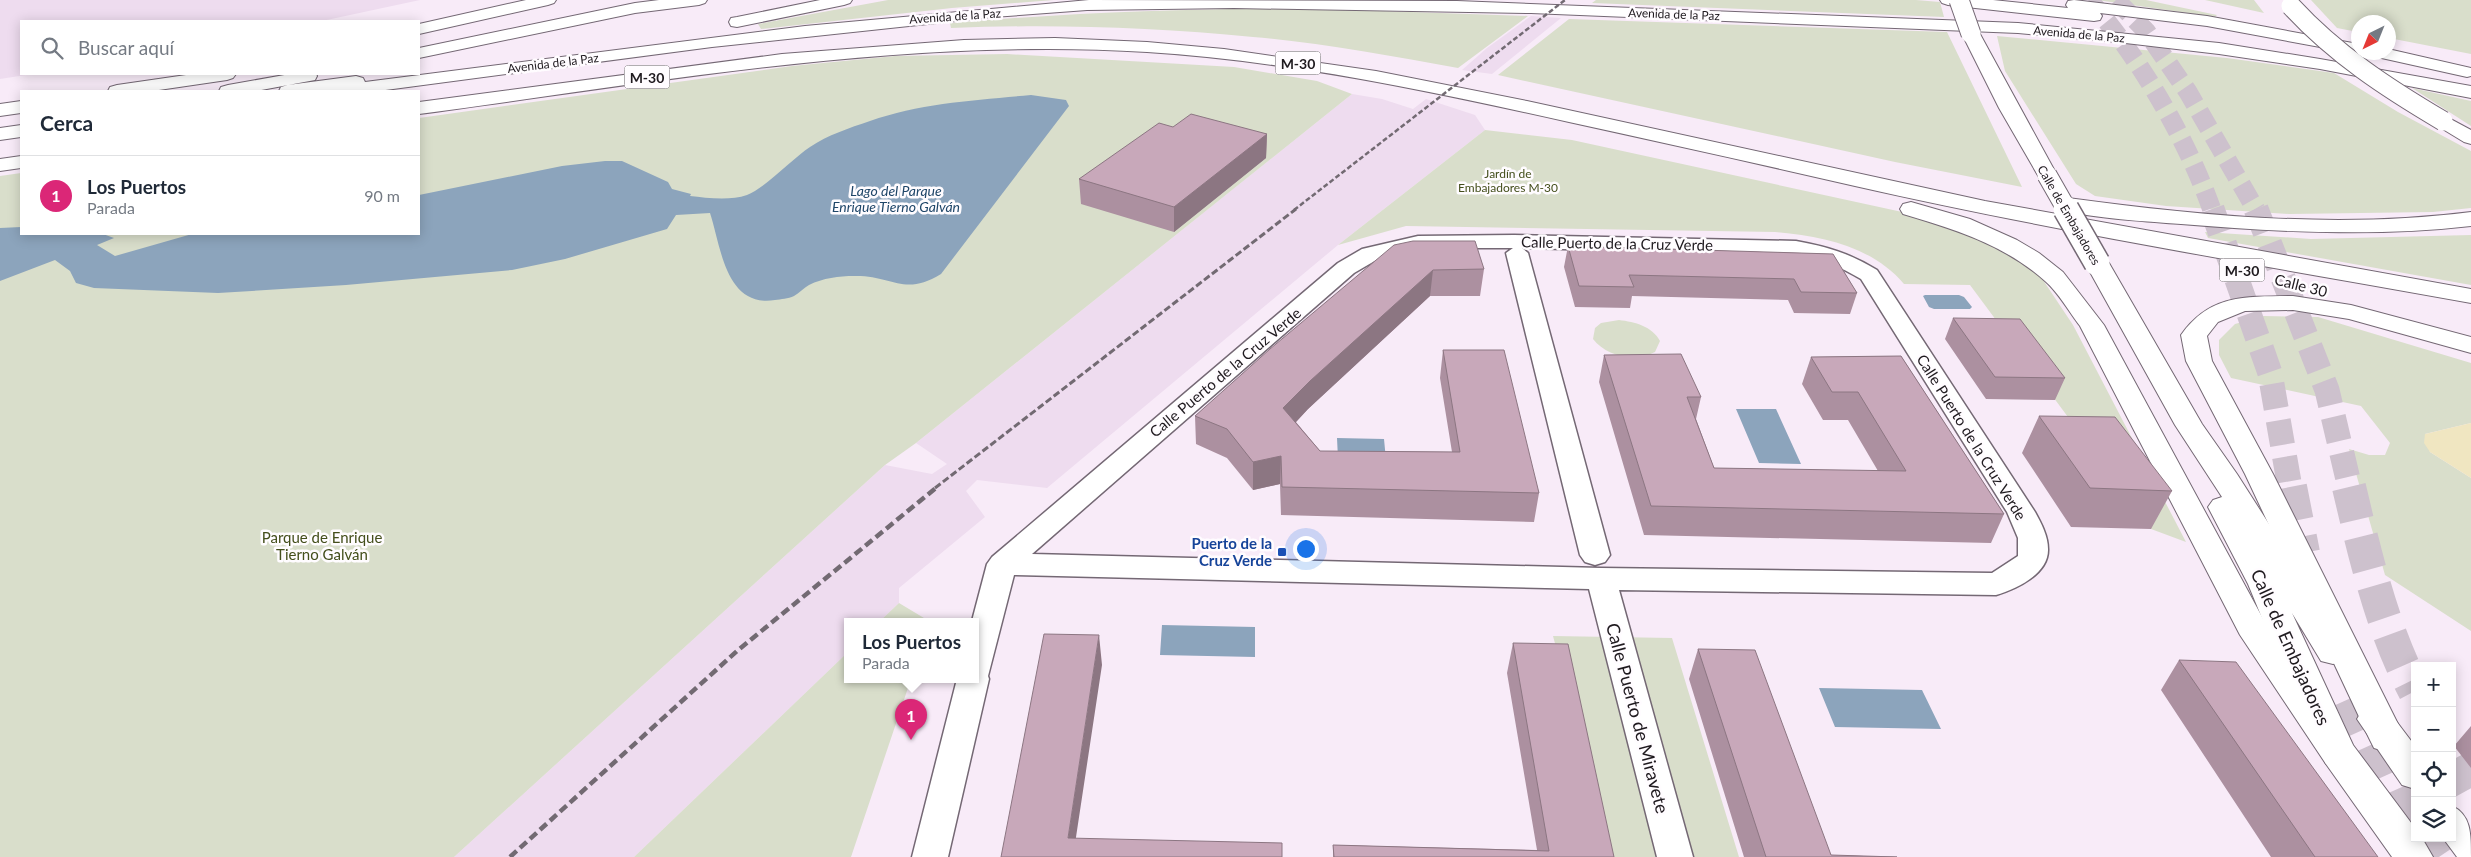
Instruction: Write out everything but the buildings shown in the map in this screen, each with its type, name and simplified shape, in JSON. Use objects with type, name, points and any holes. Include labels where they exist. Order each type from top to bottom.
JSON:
[{"type":"main road","points":[[420,29],[548,0]]},
{"type":"main road","points":[[420,38],[662,0]]},
{"type":"main road","points":[[420,53],[635,8],[699,0]]},
{"type":"main road","points":[[420,73],[563,53],[711,27],[844,0]]},
{"type":"main road","name":"Avenida de la Paz","points":[[345,90],[862,23],[1090,5],[1256,0],[1502,6],[2064,32],[2176,43],[2277,56],[2471,92]]},
{"type":"main road","points":[[1948,0],[2094,16],[2236,39],[2471,87]]},
{"type":"main road","name":"Calle de Embajadores","points":[[1959,0],[1972,34],[2008,108],[2189,425],[2227,481],[2387,738],[2411,769]]},
{"type":"main road","points":[[2024,0],[2207,21],[2351,48]]},
{"type":"main road","points":[[2172,0],[2351,37]]},
{"type":"main road","points":[[2288,3],[2333,50],[2388,88],[2471,138]]},
{"type":"main road","points":[[420,96],[825,44],[996,33],[1154,37],[1297,50],[1472,79],[2002,194],[2101,210],[2179,219],[2255,224],[2372,225],[2441,223],[2471,219]]},
{"type":"main road","name":"Avenida de la Paz","points":[[420,108],[668,74],[875,49],[956,45],[1078,44],[1217,53],[1393,79],[2013,213]]},
{"type":"main road","points":[[2396,47],[2471,62]]},
{"type":"main road","points":[[2396,56],[2471,73]]},
{"type":"main road","points":[[116,90],[195,75]]},
{"type":"main road","points":[[123,90],[221,75]]},
{"type":"main road","points":[[233,90],[312,75]]},
{"type":"main road","points":[[295,90],[404,75]]},
{"type":"main road","points":[[0,110],[20,107]]},
{"type":"main road","points":[[0,124],[20,121]]},
{"type":"main road","points":[[0,134],[20,131]]},
{"type":"main road","points":[[0,152],[20,149]]},
{"type":"main road","points":[[1714,149],[1804,181],[1962,224],[2009,245],[2031,258],[2055,277],[2092,325],[2256,635],[2339,754]]},
{"type":"main road","points":[[0,165],[20,162]]},
{"type":"main road","points":[[2013,213],[2471,296]]},
{"type":"main road","name":"Calle 30","points":[[2013,213],[2309,287],[2471,331]]},
{"type":"main road","points":[[2387,738],[2260,474],[2199,361],[2194,334],[2209,317],[2241,304],[2293,302],[2351,312],[2471,345]]},
{"type":"main road","name":"Calle de Embajadores","points":[[2189,425],[2209,479],[2264,584],[2302,674],[2339,754],[2414,857]]},
{"type":"main road","points":[[2456,827],[2471,846]]},
{"type":"street","name":"Calle Puerto de la Cruz Verde","points":[[1514,241],[1782,247],[1828,253],[1852,264],[1869,275],[2021,512],[2033,535],[2035,552],[2030,564],[2019,574],[1996,584],[1598,567],[1002,564],[1346,268],[1370,254],[1418,242],[1514,241]]},
{"type":"street","name":"Calle Puerto de Miravete","points":[[1517,253],[1675,857]]},
{"type":"street","points":[[979,654],[1002,564]]},
{"type":"street","points":[[930,857],[971,683]]},
{"type":"shaded area","points":[[0,0],[420,0],[327,20],[20,20],[20,75],[26,75],[0,79]]},
{"type":"shaded area","points":[[1531,16],[1561,18],[1492,74],[1462,70],[1487,48]]},
{"type":"shaded area","points":[[1352,94],[1382,99],[1413,109],[1426,99],[1475,115],[1485,130],[1338,245],[1047,488],[977,480],[966,491],[985,517],[899,588],[899,603],[883,618],[844,618],[844,656],[634,857],[454,857],[885,465],[932,474],[947,464],[916,443]]},
{"type":"green space","points":[[888,0],[1054,0],[952,8],[761,29],[758,24]]},
{"type":"green space","points":[[1596,0],[1916,0],[1940,2],[1944,17],[1592,3]]},
{"type":"green space","points":[[2097,0],[2146,0],[2217,15],[2215,17]]},
{"type":"green space","points":[[2205,0],[2254,0],[2264,13]]},
{"type":"green space","points":[[2311,0],[2471,0],[2471,54],[2396,39],[2396,15],[2351,15],[2351,31],[2337,28]]},
{"type":"green space","points":[[1298,8],[1528,16],[1458,68],[1330,46],[1215,34],[1102,27],[1026,26],[951,28],[950,23],[1124,12]]},
{"type":"green space","points":[[1569,19],[1947,32],[2022,187],[1895,162],[1498,75]]},
{"type":"green space","points":[[1997,36],[2227,58],[2334,73],[2398,112],[2471,151],[2471,208],[2433,212],[2289,214],[2166,206],[2095,196],[2076,184],[2005,71]]},
{"type":"green space","name":"Parque de Enrique Tierno Galván","points":[[1007,54],[1234,67],[1317,81],[1352,94],[916,443],[885,465],[454,857],[0,857],[0,176],[20,173],[20,235],[420,235],[420,118],[792,66],[895,56]]},
{"type":"green space","points":[[2412,88],[2471,101],[2471,126]]},
{"type":"green space","name":"Jardín de Embajadores M-30","points":[[1485,130],[1572,140],[1916,215],[1999,247],[2023,262],[2043,280],[2073,325],[2186,542],[2151,529],[1970,285],[1904,284],[1877,260],[1845,245],[1810,236],[1775,232],[1406,226],[1338,245]]},
{"type":"green space","points":[[2205,232],[2311,239],[2471,235],[2471,285],[2208,238]]},
{"type":"green space","points":[[2264,316],[2318,317],[2471,363],[2471,423],[2425,434],[2430,452],[2471,478],[2471,631],[2385,575],[2349,449],[2369,455],[2385,455],[2390,443],[2361,406],[2231,378],[2219,355],[2219,340],[2235,324]]},
{"type":"green space","points":[[1619,320],[1648,328],[1657,336],[1660,341],[1655,352],[1639,357],[1622,356],[1606,350],[1593,339],[1595,328],[1601,323]]},
{"type":"green space","points":[[899,603],[924,618],[883,618]]},
{"type":"green space","points":[[1553,636],[1672,638],[1739,857],[1612,857]]},
{"type":"green space","points":[[844,656],[844,683],[910,683],[851,857],[634,857]]},
{"type":"sand","points":[[2471,423],[2471,478],[2430,452],[2424,443],[2425,434]]},
{"type":"water","name":"Lago del Parque Enrique Tierno Galván","points":[[1031,95],[1066,100],[1069,106],[941,274],[917,284],[898,283],[867,277],[837,277],[825,279],[807,286],[789,298],[758,300],[745,294],[735,285],[722,257],[710,213],[676,215],[667,229],[565,259],[512,270],[346,285],[218,293],[94,288],[76,283],[70,271],[55,260],[0,281],[0,228],[20,227],[20,235],[106,235],[114,238],[97,245],[115,256],[188,235],[420,235],[420,195],[562,166],[605,161],[622,161],[668,182],[672,189],[691,194],[690,196],[740,197],[754,192],[795,158],[831,135],[854,126],[909,110]]},
{"type":"water","points":[[1959,295],[1964,297],[1972,307],[1970,309],[1934,309],[1929,307],[1923,296]]},
{"type":"water","points":[[1736,409],[1776,409],[1801,464],[1759,463]]},
{"type":"water","points":[[1337,438],[1384,439],[1386,460],[1338,459]]},
{"type":"water","points":[[1162,625],[1255,627],[1255,657],[1160,655]]},
{"type":"water","points":[[1819,688],[1922,690],[1941,729],[1835,727]]},
{"type":"tunnel","points":[[2089,0],[2126,47],[2160,99],[2189,155],[2212,210]]},
{"type":"tunnel","points":[[2116,0],[2146,31],[2188,92],[2256,210]]},
{"type":"tunnel","points":[[2212,209],[2270,373],[2290,488]]},
{"type":"tunnel","points":[[2256,209],[2327,390],[2350,488]]},
{"type":"tunnel","points":[[2290,487],[2303,553]]},
{"type":"tunnel","points":[[2349,487],[2368,565],[2384,617],[2393,643],[2411,683]]},
{"type":"tunnel","points":[[2351,698],[2394,794],[2411,817]]},
{"type":"tunnel","points":[[2456,767],[2471,795]]},
{"type":"tunnel","points":[[2429,842],[2439,857]]},
{"type":"railway","points":[[1294,210],[1565,0]]},
{"type":"railway","points":[[935,488],[1296,209]]},
{"type":"railway","points":[[510,857],[737,651],[937,487]]},
{"type":"place","name":"Puerto de la Cruz Verde","points":[[1282,552]]},
{"type":"place","name":"Los Puertos","points":[[911,740]]}]
